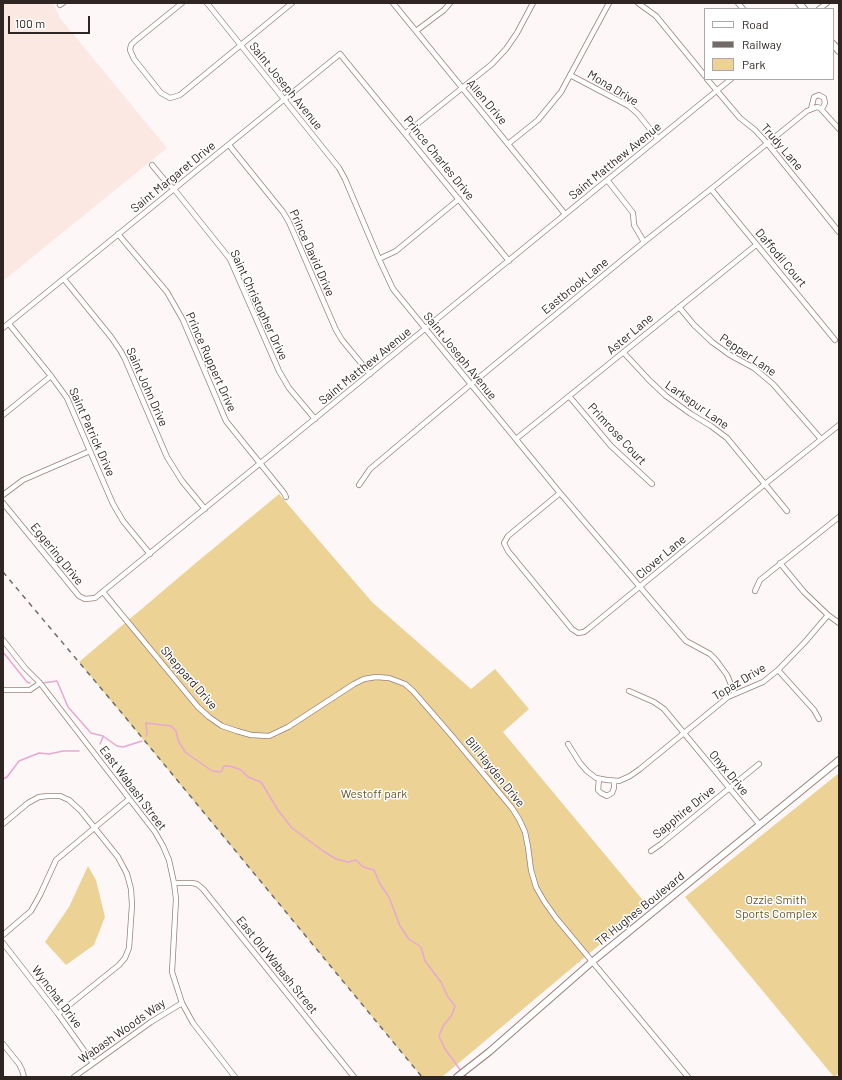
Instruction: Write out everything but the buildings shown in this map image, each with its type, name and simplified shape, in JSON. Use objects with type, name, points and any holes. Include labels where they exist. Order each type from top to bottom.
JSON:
[{"type":"main road","name":"TR Hughes Boulevard","points":[[457,1077],[593,961],[839,760]]},
{"type":"street","points":[[182,3],[135,41],[131,45],[130,50],[134,59],[166,97],[170,98],[180,95],[292,3]]},
{"type":"street","name":"Saint Joseph Avenue","points":[[207,3],[339,168],[378,259],[394,289],[425,330],[560,494],[686,641],[710,654],[716,660],[727,675],[735,694]]},
{"type":"street","name":"Allen Drive","points":[[393,3],[565,214]]},
{"type":"street","points":[[416,31],[444,10],[450,3]]},
{"type":"street","points":[[406,133],[492,64],[506,49],[517,33],[533,3]]},
{"type":"street","points":[[508,144],[538,120],[561,92],[609,3]]},
{"type":"street","points":[[638,3],[656,16],[704,75]]},
{"type":"street","name":"Saint Margaret Drive","points":[[3,328],[340,54],[353,68]]},
{"type":"street","name":"Prince Charles Drive","points":[[353,68],[509,261]]},
{"type":"street","name":"Mona Drive","points":[[570,75],[629,106],[638,114],[658,139]]},
{"type":"street","name":"Trudy Lane","points":[[708,80],[740,118],[755,130],[767,143],[839,232]]},
{"type":"street","name":"Saint Matthew Avenue","points":[[103,592],[730,80]]},
{"type":"street","name":"Eastbrook Lane","points":[[359,485],[370,469],[644,242],[711,190],[811,108],[817,107],[822,109],[825,103],[824,98],[819,95],[814,97],[811,108]]},
{"type":"street","points":[[822,109],[839,129]]},
{"type":"street","name":"Prince David Drive","points":[[229,145],[283,212],[289,222],[336,330],[342,340],[370,374]]},
{"type":"street","name":"Saint Christopher Drive","points":[[152,165],[174,189],[230,259],[278,371],[289,388],[315,419]]},
{"type":"street","points":[[608,181],[633,213],[634,225],[644,242]]},
{"type":"street","name":"Daffodil Court","points":[[711,190],[835,340]]},
{"type":"street","points":[[378,259],[396,251],[459,199]]},
{"type":"street","name":"Prince Ruppert Drive","points":[[118,234],[166,292],[176,307],[226,421],[286,497]]},
{"type":"street","name":"Aster Lane","points":[[516,440],[756,245]]},
{"type":"street","name":"Saint John Drive","points":[[64,279],[120,350],[167,457],[182,481],[205,509]]},
{"type":"street","name":"Pepper Lane","points":[[679,307],[694,326],[712,342],[730,355],[754,368],[773,384],[821,440]]},
{"type":"street","name":"Saint Patrick Drive","points":[[9,324],[52,376],[67,398],[113,504],[123,521],[150,554]]},
{"type":"street","name":"Larkspur Lane","points":[[624,353],[666,396],[727,438],[787,511]]},
{"type":"street","points":[[3,415],[52,376]]},
{"type":"street","name":"Primrose Court","points":[[569,396],[611,446],[652,484]]},
{"type":"street","name":"Clover Lane","points":[[560,494],[508,536],[504,543],[508,551],[572,629],[578,633],[588,629],[839,425]]},
{"type":"street","points":[[3,495],[23,480],[90,451]]},
{"type":"street","name":"Eggering Drive","points":[[3,503],[79,596],[85,599],[90,599],[95,598],[103,592]]},
{"type":"street","points":[[755,591],[760,580],[839,517]]},
{"type":"street","points":[[780,563],[804,592],[828,615],[839,622]]},
{"type":"street","name":"Sheppard Drive","points":[[103,592],[198,707],[222,726],[236,731],[251,735],[269,736],[288,727],[364,679]]},
{"type":"street","name":"Topaz Drive","points":[[599,779],[614,781],[630,776],[728,697],[763,682],[778,670],[828,615]]},
{"type":"street","name":"East Wabash Street","points":[[3,640],[25,668],[40,683],[155,832],[163,846],[169,860],[176,899],[172,972],[182,1003],[193,1023],[235,1077]]},
{"type":"street","points":[[778,670],[814,710],[819,718]]},
{"type":"street","name":"Bill Hayden Drive","points":[[364,679],[376,677],[388,678],[405,684],[413,691],[452,736],[502,796],[519,819],[525,832],[531,870],[536,887],[544,901],[557,919],[688,1077]]},
{"type":"street","points":[[3,690],[30,690],[40,683]]},
{"type":"street","name":"Onyx Drive","points":[[629,691],[654,702],[664,709],[760,825]]},
{"type":"street","points":[[568,744],[587,771],[599,779],[598,790],[600,793],[607,796],[612,793],[614,781]]},
{"type":"street","name":"Sapphire Drive","points":[[651,851],[759,764]]},
{"type":"street","points":[[3,824],[28,803],[39,797],[60,796],[70,800],[118,857],[127,874],[131,889],[132,905],[129,948],[125,958],[119,965],[58,1014]]},
{"type":"street","points":[[3,935],[31,911],[56,860],[129,799]]},
{"type":"street","name":"East Old Wabash Street","points":[[174,883],[192,882],[203,889],[354,1077]]},
{"type":"street","name":"Wynchat Drive","points":[[3,944],[58,1014],[93,1063]]},
{"type":"street","name":"Wabash Woods Way","points":[[74,1077],[151,1022],[182,1003]]},
{"type":"street","points":[[3,1044],[19,1064],[24,1077]]},
{"type":"shaded area","points":[[3,3],[53,3],[60,18],[167,148],[3,281]]},
{"type":"green space","name":"Westoff park","points":[[279,494],[372,602],[471,689],[495,669],[529,709],[503,732],[647,905],[442,1077],[422,1077],[79,662]]},
{"type":"green space","name":"Ozzie Smith Sports Complex","points":[[839,773],[839,1073],[834,1077],[685,897]]},
{"type":"green space","points":[[88,866],[96,880],[105,917],[94,945],[66,965],[45,942],[69,907]]},
{"type":"waterway","points":[[3,652],[27,682],[30,683]]},
{"type":"waterway","points":[[42,683],[57,681],[68,707],[91,733],[103,736],[117,746],[123,747],[142,741]]},
{"type":"waterway","points":[[146,736],[146,723],[171,726],[176,731],[178,740],[185,752],[212,771],[221,772],[224,766],[230,766],[241,770],[248,777],[261,782],[278,810],[292,828],[323,851],[336,859],[348,862],[356,860],[363,867],[374,870],[380,884],[389,897],[400,926],[409,939],[421,947],[425,961],[441,982],[448,997],[455,1006],[452,1015],[443,1026],[439,1036],[445,1049],[461,1071]]},
{"type":"waterway","points":[[100,744],[103,737]]},
{"type":"waterway","points":[[3,779],[7,777],[19,761],[39,753],[49,754],[63,751],[79,751]]},
{"type":"waterway","points":[[464,1073],[467,1077]]},
{"type":"railway","points":[[3,572],[121,712],[422,1077]]}]
